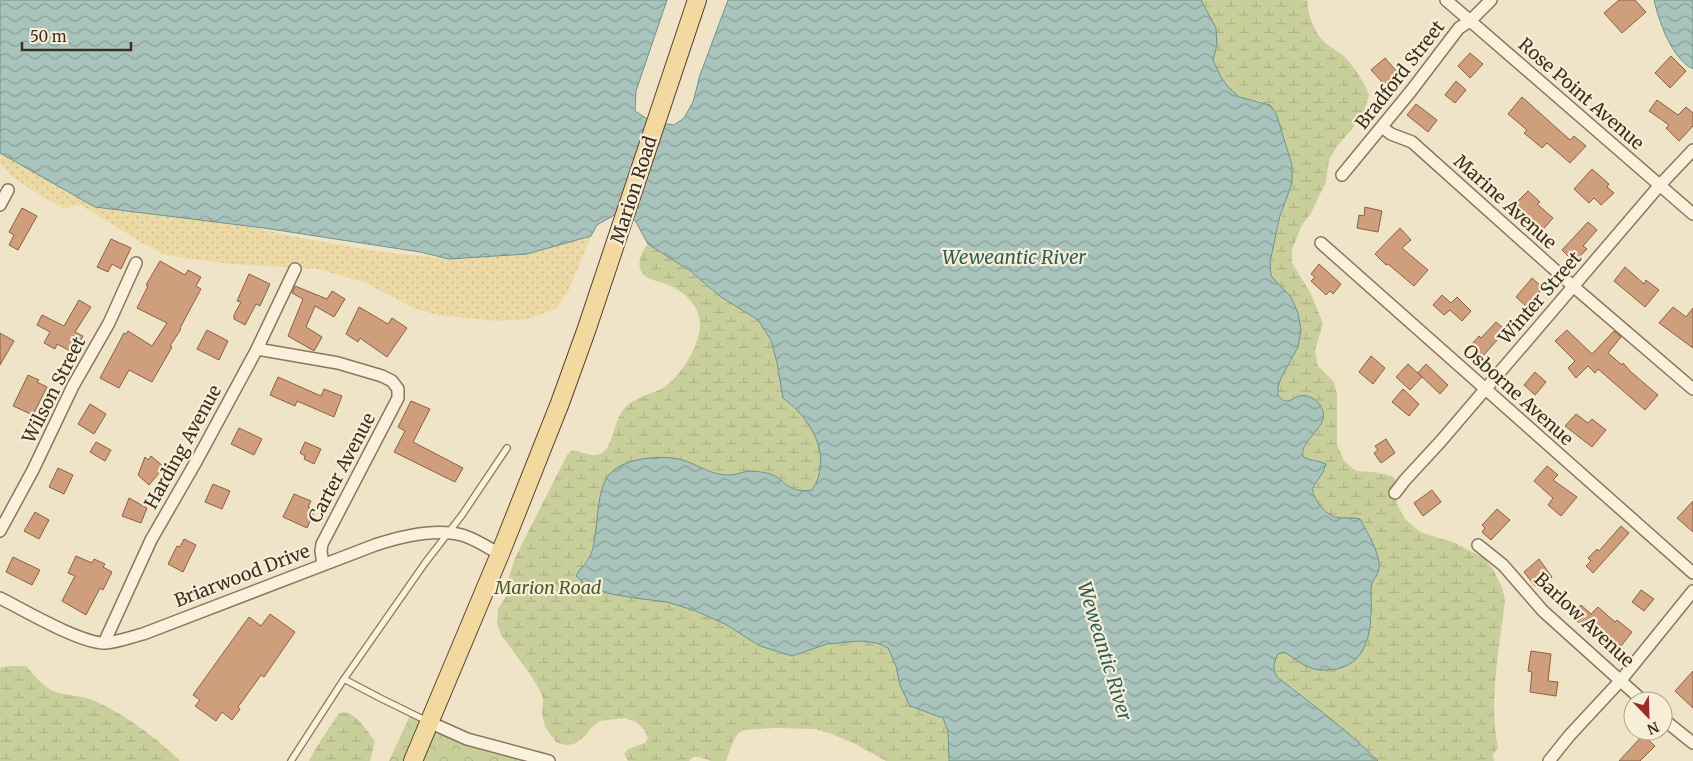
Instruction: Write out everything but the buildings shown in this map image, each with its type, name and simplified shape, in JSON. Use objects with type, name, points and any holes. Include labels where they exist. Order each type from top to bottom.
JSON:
[{"type":"main road","name":"Marion Road","points":[[413,761],[500,554],[560,403],[696,3]]},
{"type":"street","name":"Rose Point Avenue","points":[[1446,0],[1693,214]]},
{"type":"street","name":"Bradford Street","points":[[1342,175],[1459,28],[1470,21],[1491,0]]},
{"type":"street","name":"Marine Avenue","points":[[1382,127],[1391,134],[1412,142],[1574,287],[1693,389]]},
{"type":"street","name":"Winter Street","points":[[1395,493],[1659,186],[1693,150]]},
{"type":"street","points":[[0,205],[8,190]]},
{"type":"street","name":"Osborne Avenue","points":[[1321,243],[1693,573]]},
{"type":"street","name":"Wilson Street","points":[[0,531],[33,470],[73,386],[109,324],[136,263]]},
{"type":"street","name":"Harding Avenue","points":[[104,643],[151,540],[257,349],[295,269]]},
{"type":"street","name":"Carter Avenue","points":[[257,349],[338,363],[382,376],[392,381],[398,389],[398,398],[322,544],[322,564]]},
{"type":"street","name":"Briarwood Drive","points":[[0,598],[86,640],[104,643],[143,634],[375,544],[409,535],[448,533],[462,535],[500,554]]},
{"type":"street","name":"Barlow Avenue","points":[[1478,546],[1503,565],[1543,611],[1633,691]]},
{"type":"street","points":[[1549,761],[1569,736],[1621,680],[1693,592]]},
{"type":"street","points":[[429,722],[467,738],[549,761]]},
{"type":"street","points":[[1673,728],[1693,743]]},
{"type":"lane","points":[[291,761],[344,679],[507,448]]},
{"type":"lane","points":[[344,679],[429,722]]},
{"type":"green space","points":[[1201,0],[1307,0],[1311,18],[1319,36],[1344,56],[1361,79],[1369,95],[1364,111],[1337,146],[1329,160],[1326,182],[1311,213],[1302,225],[1292,250],[1292,263],[1310,292],[1323,323],[1315,351],[1318,366],[1334,382],[1337,393],[1337,444],[1344,461],[1356,471],[1392,476],[1397,481],[1397,504],[1405,519],[1420,532],[1455,543],[1484,558],[1492,568],[1502,587],[1505,600],[1495,693],[1494,712],[1498,748],[1493,755],[1494,761],[1378,761],[1342,728],[1275,674],[1274,666],[1278,654],[1284,652],[1302,664],[1372,619],[1371,584],[1379,571],[1379,562],[1370,536],[1360,519],[1335,517],[1325,511],[1313,494],[1312,489],[1323,472],[1317,460],[1307,460],[1303,457],[1303,452],[1307,442],[1323,419],[1297,396],[1287,400],[1278,396],[1281,378],[1298,347],[1291,297],[1271,276],[1270,262],[1292,165],[1276,113],[1261,101],[1239,97],[1221,77],[1213,60],[1217,45]]},
{"type":"green space","points":[[648,244],[690,272],[721,297],[758,320],[771,340],[783,398],[793,406],[810,427],[820,452],[821,465],[812,490],[798,490],[764,472],[733,475],[715,473],[680,459],[596,533],[590,556],[582,565],[635,598],[667,602],[696,611],[725,624],[760,646],[792,656],[827,644],[860,641],[877,643],[888,648],[896,666],[900,685],[910,706],[943,718],[948,732],[949,761],[886,761],[832,734],[815,729],[775,728],[744,730],[738,733],[726,761],[711,761],[693,757],[689,761],[628,761],[624,754],[628,749],[645,743],[648,738],[644,729],[636,722],[625,718],[600,721],[584,737],[574,744],[566,745],[557,743],[545,727],[542,714],[543,698],[528,671],[501,635],[497,623],[498,609],[509,592],[508,580],[515,558],[567,455],[573,450],[595,455],[602,453],[611,441],[619,417],[625,408],[635,400],[663,388],[670,382],[685,365],[696,344],[700,322],[693,304],[677,290],[649,278],[641,270],[639,265],[641,256]]},
{"type":"green space","points":[[26,666],[51,690],[90,699],[118,713],[151,735],[180,761],[0,761],[0,668]]},
{"type":"green space","points":[[412,711],[445,723],[545,761],[389,761]]},
{"type":"green space","points":[[339,713],[348,713],[356,718],[375,741],[370,761],[309,761]]},
{"type":"sand","points":[[0,123],[222,220],[291,236],[375,251],[449,259],[527,254],[591,236],[568,292],[556,309],[527,319],[497,321],[438,315],[414,308],[364,282],[318,269],[229,264],[166,255],[142,243],[81,205],[63,208],[18,181],[0,162]]},
{"type":"water","name":"Weweantic River","points":[[0,0],[667,0],[636,91],[635,111],[652,122],[674,125],[684,118],[693,102],[700,75],[728,0],[1201,0],[1216,28],[1217,45],[1213,60],[1221,77],[1239,97],[1270,105],[1276,113],[1292,165],[1292,183],[1280,216],[1270,262],[1271,276],[1291,297],[1298,313],[1301,330],[1298,347],[1281,378],[1278,395],[1285,401],[1299,396],[1309,397],[1320,405],[1323,419],[1318,429],[1307,442],[1303,452],[1303,457],[1326,464],[1312,489],[1313,494],[1325,511],[1335,517],[1360,519],[1373,543],[1379,563],[1378,572],[1371,586],[1371,613],[1368,637],[1358,657],[1349,664],[1337,669],[1320,670],[1306,666],[1284,652],[1278,654],[1274,671],[1277,677],[1342,728],[1378,761],[949,761],[948,732],[943,718],[910,706],[900,685],[896,666],[888,648],[877,643],[860,641],[827,644],[792,656],[760,646],[725,624],[696,611],[667,602],[606,593],[588,587],[576,576],[591,554],[604,484],[608,476],[622,465],[641,459],[661,457],[679,459],[723,475],[749,471],[767,473],[797,490],[812,490],[821,465],[816,439],[802,416],[783,398],[771,340],[758,320],[721,297],[690,271],[648,244],[636,222],[623,210],[597,225],[591,236],[527,254],[449,259],[420,252],[264,228],[95,207],[0,153]]},
{"type":"water","points":[[1654,0],[1693,0],[1693,69],[1685,64],[1673,49],[1659,19]]}]
